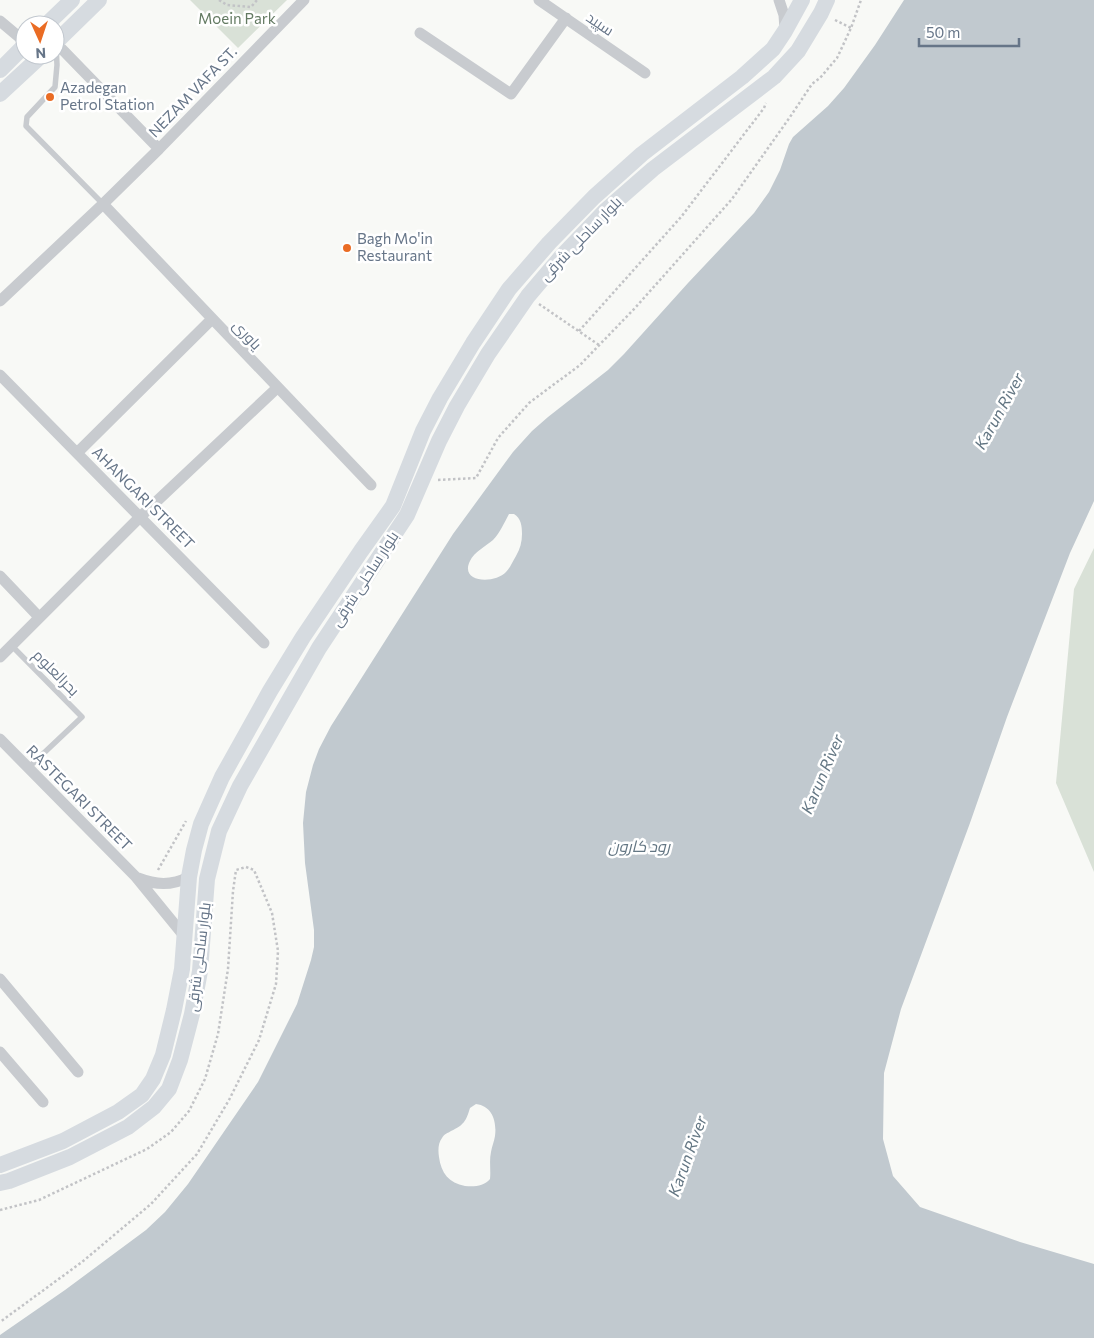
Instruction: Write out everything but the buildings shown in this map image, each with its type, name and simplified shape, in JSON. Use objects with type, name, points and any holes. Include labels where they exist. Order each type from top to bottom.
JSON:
[{"type":"main road","points":[[56,15],[72,0]]},
{"type":"main road","points":[[65,33],[99,0]]},
{"type":"main road","name":"بلوار ساحلی شرقی","points":[[0,1165],[63,1140],[118,1112],[142,1095],[153,1079],[163,1055],[182,969],[189,876],[194,850],[201,824],[222,777],[270,691],[303,637],[360,551],[393,506],[424,431],[440,398],[473,343],[509,289],[549,243],[594,197],[642,154],[742,77],[773,49],[802,0]]},
{"type":"main road","name":"بلوار ساحلی شرقی","points":[[0,1183],[9,1182],[70,1157],[128,1127],[154,1107],[169,1089],[180,1060],[192,1014],[200,971],[208,879],[219,831],[240,786],[319,648],[407,515],[439,441],[488,354],[528,296],[561,257],[605,211],[653,169],[774,77],[798,51],[824,7]]},
{"type":"main road","points":[[0,70],[15,56]]},
{"type":"main road","points":[[0,94],[31,65]]},
{"type":"main road","points":[[398,494],[414,501]]},
{"type":"street","name":"NEZAM VAFA ST.","points":[[0,301],[159,149],[304,0]]},
{"type":"street","name":"سپید","points":[[539,0],[645,73]]},
{"type":"street","points":[[779,0],[784,15],[785,31]]},
{"type":"street","points":[[420,33],[511,94],[566,18]]},
{"type":"street","points":[[0,21],[15,34]]},
{"type":"street","points":[[65,53],[159,149]]},
{"type":"street","name":"یاوری","points":[[103,204],[371,485]]},
{"type":"street","points":[[77,453],[212,319]]},
{"type":"street","name":"AHANGARI STREET","points":[[0,375],[264,643]]},
{"type":"street","points":[[0,657],[140,517],[277,388]]},
{"type":"street","points":[[0,576],[39,618]]},
{"type":"street","name":"RASTEGARI STREET","points":[[0,740],[136,877],[185,937]]},
{"type":"street","points":[[136,877],[152,883],[167,884],[189,876]]},
{"type":"street","points":[[0,979],[78,1072]]},
{"type":"street","points":[[0,1052],[43,1102]]},
{"type":"lane","points":[[57,65],[55,87],[27,117],[26,126],[103,204]]},
{"type":"lane","name":"بحرالعلوم","points":[[11,645],[82,717],[28,768]]},
{"type":"path","points":[[219,0],[226,5],[251,7],[257,0]]},
{"type":"path","points":[[422,481],[476,478],[498,438],[529,403],[580,365],[635,308],[732,200],[812,84],[820,78],[837,58],[861,0]]},
{"type":"path","points":[[824,7],[851,28]]},
{"type":"path","points":[[579,331],[681,217],[764,108],[767,100]]},
{"type":"path","points":[[528,296],[599,345]]},
{"type":"green space","name":"Moein Park","points":[[190,0],[287,0],[238,48]]},
{"type":"green space","points":[[1094,548],[1094,872],[1056,783],[1074,589]]},
{"type":"water","name":"رود کارون","points":[[904,0],[1094,0],[1094,501],[1070,553],[1007,717],[901,1009],[884,1073],[883,1139],[893,1176],[920,1207],[1020,1242],[1094,1264],[1094,1338],[0,1338],[0,1335],[146,1230],[165,1212],[188,1184],[258,1082],[297,1004],[314,947],[314,930],[305,863],[303,823],[306,792],[313,765],[331,726],[453,534],[513,452],[532,431],[608,370],[754,213],[769,192],[793,137],[828,106],[844,88]],"holes":[[[509,514],[514,514],[521,522],[522,537],[519,551],[506,572],[501,576],[487,580],[469,574],[468,568],[472,558],[493,540]],[[476,1104],[490,1111],[495,1125],[495,1136],[490,1155],[490,1179],[479,1186],[459,1185],[450,1180],[442,1168],[439,1155],[440,1142],[446,1134],[462,1125],[470,1108]]]},
{"type":"place","name":"Azadegan Petrol Station","points":[[50,97]]},
{"type":"place","name":"Bagh Mo'in Restaurant","points":[[347,248]]},
{"type":"water label","name":"Karun River","points":[[999,411]]},
{"type":"water label","name":"Karun River","points":[[822,774]]},
{"type":"water label","name":"Karun River","points":[[687,1156]]}]
